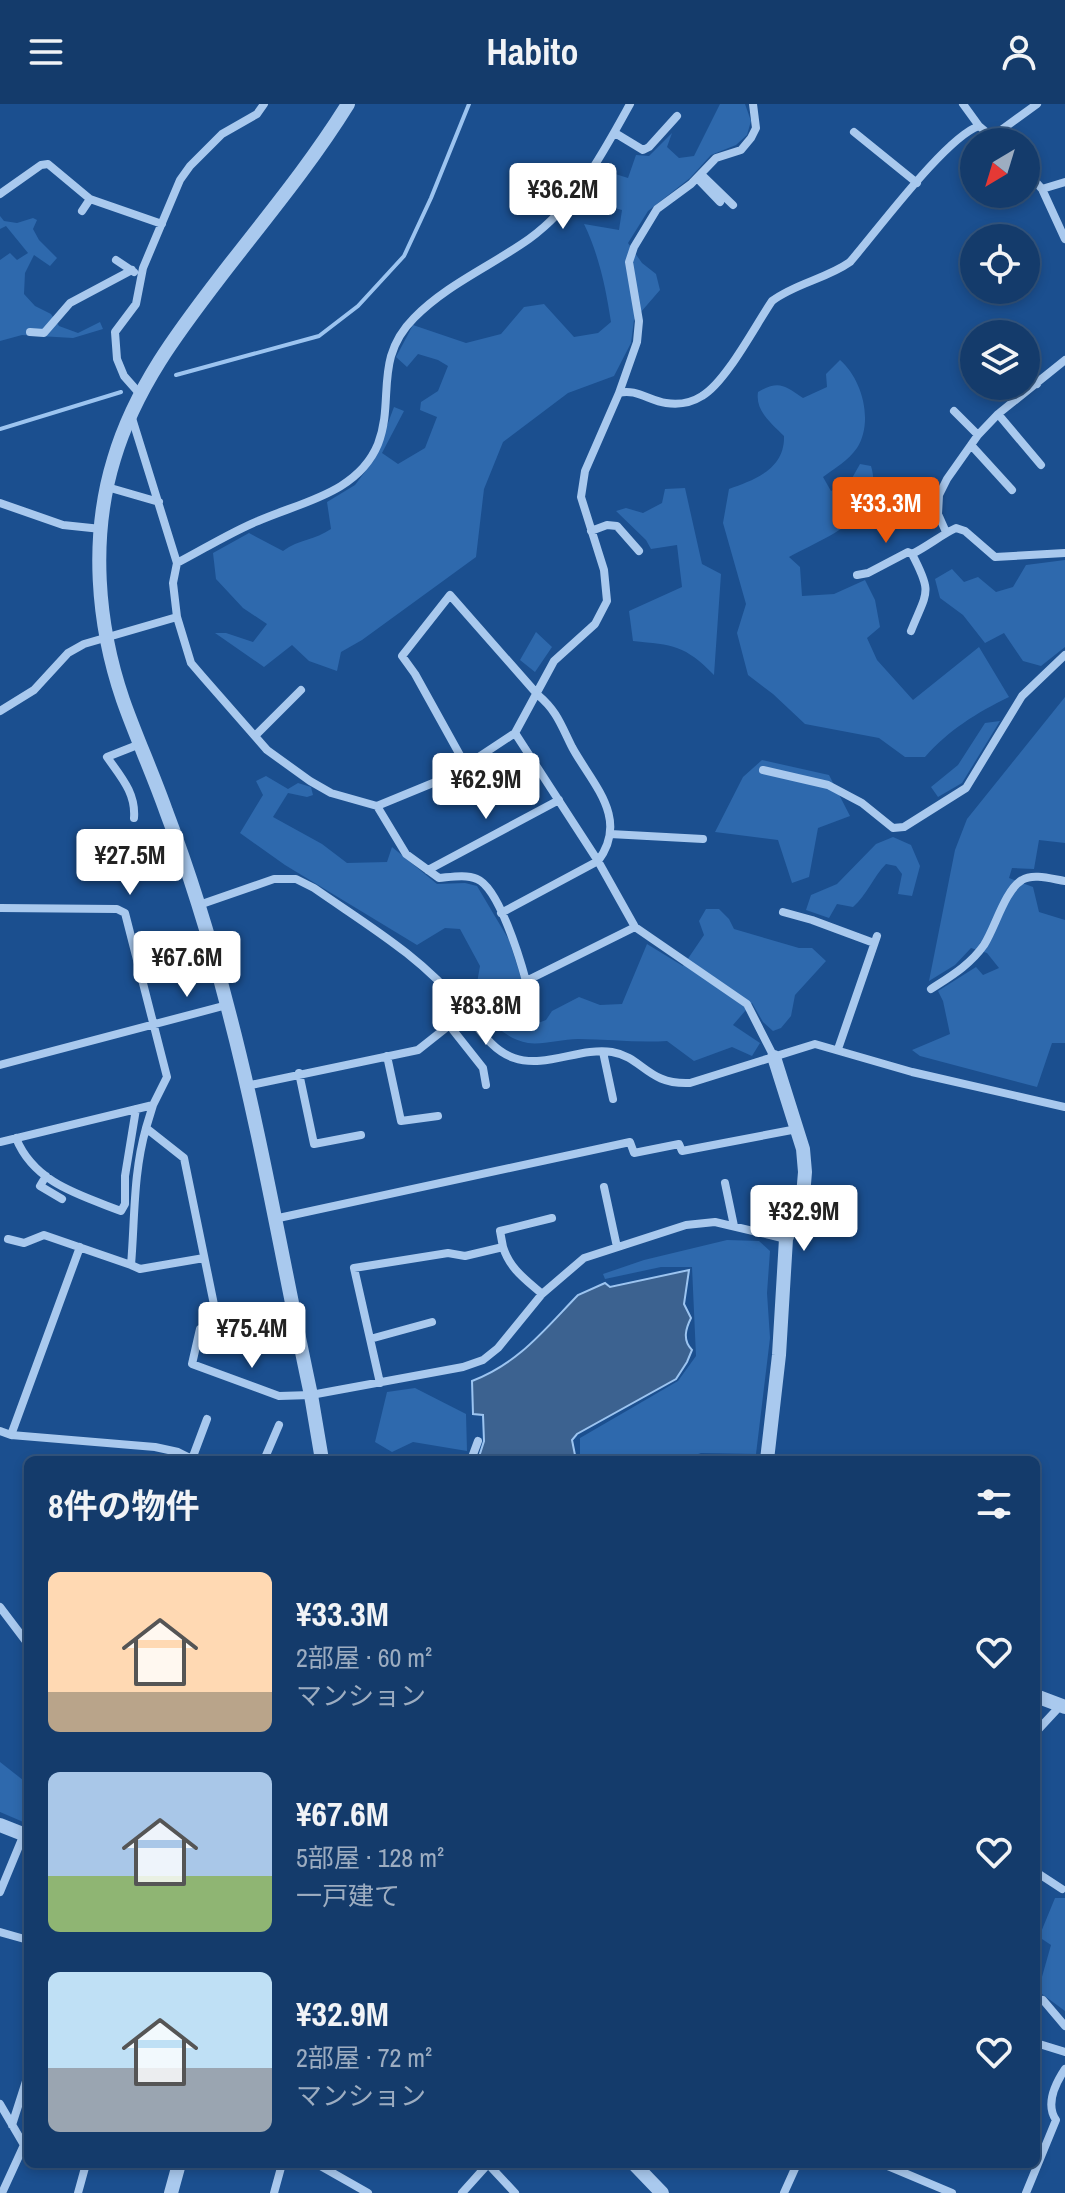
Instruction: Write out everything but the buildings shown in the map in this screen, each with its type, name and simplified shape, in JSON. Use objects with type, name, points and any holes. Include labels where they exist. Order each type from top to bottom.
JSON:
[{"type":"street","points":[[139,393],[124,376],[117,359],[115,332],[136,304],[142,276],[180,180],[222,134],[257,114],[264,104]]},
{"type":"street","points":[[321,1456],[227,1005],[199,905],[122,697],[105,637],[99,563],[107,487],[139,393],[173,339],[300,174],[348,104]]},
{"type":"street","points":[[177,563],[257,521],[326,496],[363,466],[377,445],[383,419],[385,379],[395,343],[411,320],[435,299],[547,224],[571,200],[615,133],[630,104]]},
{"type":"street","points":[[130,415],[177,563],[173,583],[177,617],[191,663],[267,750],[331,793],[377,806],[450,776],[515,733],[554,661],[595,624],[607,601],[604,570],[581,497],[585,471],[637,342],[639,321],[629,262],[634,247],[657,209],[699,176],[716,158],[741,150],[751,138],[756,128],[753,104]]},
{"type":"street","points":[[963,104],[981,128]]},
{"type":"street","points":[[1008,128],[1037,104]]},
{"type":"street","points":[[615,133],[643,150],[677,116]]},
{"type":"street","points":[[619,393],[628,390],[664,403],[687,404],[703,396],[716,385],[772,301],[785,291],[838,270],[850,262],[917,183],[968,130],[979,126]]},
{"type":"street","points":[[854,132],[917,183]]},
{"type":"street","points":[[0,194],[41,165],[48,164],[90,199],[162,224]]},
{"type":"street","points":[[699,176],[720,202]]},
{"type":"street","points":[[699,176],[733,205]]},
{"type":"street","points":[[1042,189],[1065,182]]},
{"type":"street","points":[[1040,187],[1065,239]]},
{"type":"street","points":[[82,211],[90,199]]},
{"type":"street","points":[[116,260],[142,276]]},
{"type":"street","points":[[30,332],[44,333],[70,303],[132,270]]},
{"type":"street","points":[[1040,381],[1065,360]]},
{"type":"street","points":[[946,532],[938,514],[939,495],[978,435],[1016,400]]},
{"type":"street","points":[[954,411],[978,435]]},
{"type":"street","points":[[998,414],[1041,465]]},
{"type":"street","points":[[971,445],[1012,490]]},
{"type":"street","points":[[107,487],[159,502]]},
{"type":"street","points":[[0,503],[63,525],[101,529]]},
{"type":"street","points":[[591,531],[607,525],[617,526],[639,551]]},
{"type":"street","points":[[857,575],[868,573],[908,552],[912,554],[956,528],[965,531],[995,557],[1065,553]]},
{"type":"street","points":[[911,631],[927,590],[927,582],[912,554]]},
{"type":"street","points":[[466,766],[402,656],[450,595],[538,695],[554,708],[573,749],[601,791],[610,817],[607,849],[598,861],[501,913]]},
{"type":"street","points":[[0,711],[34,690],[68,653],[84,644],[177,617]]},
{"type":"street","points":[[763,770],[828,785],[862,803],[893,828],[904,827],[966,788],[1022,696],[1065,655]]},
{"type":"street","points":[[255,736],[301,690]]},
{"type":"street","points":[[515,733],[598,861],[635,927],[747,1004],[774,1057],[803,1149],[803,1196],[786,1239],[779,1355],[767,1456]]},
{"type":"street","points":[[134,818],[135,805],[130,789],[107,757],[140,744]]},
{"type":"street","points":[[428,870],[559,800]]},
{"type":"street","points":[[377,806],[406,854],[439,878],[477,878],[486,885],[514,938],[526,981],[635,927]]},
{"type":"street","points":[[610,834],[703,839]]},
{"type":"street","points":[[931,989],[965,967],[983,946],[1009,895],[1020,881],[1032,876],[1065,881]]},
{"type":"street","points":[[199,905],[274,879],[296,879],[314,888],[423,964],[441,980],[487,1039],[501,1052],[517,1059],[538,1060],[615,1052],[653,1077],[673,1084],[690,1083],[815,1044],[912,1072],[1065,1107]]},
{"type":"street","points":[[0,908],[117,909],[125,913],[167,1077],[153,1105],[138,1156],[131,1265]]},
{"type":"street","points":[[783,912],[876,940],[838,1049]]},
{"type":"street","points":[[0,1065],[227,1005]]},
{"type":"street","points":[[246,1086],[418,1050],[466,1012]]},
{"type":"street","points":[[449,1025],[483,1068],[486,1085]]},
{"type":"street","points":[[603,1052],[613,1099]]},
{"type":"street","points":[[387,1056],[401,1121],[438,1116]]},
{"type":"street","points":[[299,1073],[314,1144],[361,1135]]},
{"type":"street","points":[[0,1142],[153,1105]]},
{"type":"street","points":[[16,1138],[28,1162],[60,1188],[121,1211],[125,1204],[125,1176],[136,1109]]},
{"type":"street","points":[[146,1128],[184,1158],[219,1329]]},
{"type":"street","points":[[274,1219],[630,1142],[634,1153],[679,1144],[682,1151],[797,1129]]},
{"type":"street","points":[[46,1176],[40,1186],[62,1199]]},
{"type":"street","points":[[725,1183],[734,1226]]},
{"type":"street","points":[[604,1187],[617,1247]]},
{"type":"street","points":[[542,1294],[508,1261],[500,1231],[552,1218]]},
{"type":"street","points":[[294,1315],[232,1330],[200,1329],[192,1364],[279,1396],[311,1395],[463,1367],[483,1360],[498,1348],[542,1294],[584,1258],[686,1225],[715,1222],[786,1239]]},
{"type":"street","points":[[8,1239],[24,1243],[44,1235],[140,1269],[204,1258]]},
{"type":"street","points":[[11,1435],[80,1247]]},
{"type":"street","points":[[380,1383],[354,1268],[448,1253],[465,1256],[503,1247]]},
{"type":"street","points":[[370,1339],[432,1322]]},
{"type":"street","points":[[194,1456],[207,1419]]},
{"type":"street","points":[[266,1456],[279,1425]]},
{"type":"street","points":[[0,1431],[11,1435],[162,1449],[187,1456]]},
{"type":"street","points":[[472,1456],[478,1441]]},
{"type":"street","points":[[160,1456],[162,1449]]},
{"type":"street","points":[[0,1607],[24,1639]]},
{"type":"street","points":[[1040,1697],[1064,1704],[1040,1728]]},
{"type":"street","points":[[0,1825],[24,1834]]},
{"type":"street","points":[[0,1892],[24,1839]]},
{"type":"street","points":[[1040,1875],[1062,1889]]},
{"type":"street","points":[[0,1932],[24,1939]]},
{"type":"street","points":[[1043,2000],[1065,2026]]},
{"type":"street","points":[[1040,2044],[1065,2052]]},
{"type":"street","points":[[1040,2164],[1060,2122],[1051,2113],[1053,2091],[1065,2069]]},
{"type":"street","points":[[12,2125],[24,2088]]},
{"type":"street","points":[[0,2104],[24,2145],[2,2193]]},
{"type":"street","points":[[78,2193],[85,2168]]},
{"type":"street","points":[[171,2193],[178,2168]]},
{"type":"street","points":[[274,2193],[281,2168]]},
{"type":"street","points":[[324,2168],[368,2193]]},
{"type":"street","points":[[462,2193],[484,2168]]},
{"type":"street","points":[[492,2168],[515,2193]]},
{"type":"street","points":[[638,2168],[662,2193]]},
{"type":"street","points":[[784,2193],[793,2168]]},
{"type":"street","points":[[893,2168],[952,2193]]},
{"type":"street","points":[[1026,2193],[1038,2168]]},
{"type":"shaded area","points":[[720,104],[745,104],[751,121],[747,135],[736,145],[711,155],[690,178],[648,211],[628,243],[642,263],[656,274],[660,290],[634,320],[631,343],[614,376],[568,393],[503,442],[484,489],[476,557],[341,652],[337,671],[309,661],[292,645],[264,667],[215,633],[226,633],[253,642],[267,624],[243,608],[216,579],[213,553],[249,533],[283,551],[331,529],[327,502],[355,485],[374,460],[394,407],[404,411],[382,453],[398,464],[425,448],[437,417],[420,410],[421,402],[438,391],[448,366],[418,354],[407,367],[396,357],[413,325],[466,343],[501,334],[524,307],[544,304],[574,337],[598,333],[611,322],[601,272],[584,224],[619,230],[622,210],[583,200],[593,183],[609,172],[628,178],[636,155],[649,156],[672,133],[667,147],[679,158],[694,156]]},
{"type":"shaded area","points":[[0,216],[4,221],[17,223],[33,218],[37,220],[33,229],[57,258],[50,266],[34,255],[25,273],[24,294],[35,306],[51,314],[59,326],[78,333],[100,322],[103,329],[73,338],[22,335],[0,341],[0,260],[10,253],[17,260],[28,253],[6,226],[0,229]]},
{"type":"shaded area","points":[[840,360],[860,389],[865,426],[853,453],[823,477],[831,491],[851,480],[860,464],[871,466],[873,484],[870,499],[849,523],[789,557],[800,567],[802,596],[834,594],[865,580],[875,600],[880,627],[867,638],[877,660],[913,700],[979,647],[1009,697],[964,723],[925,757],[905,757],[879,738],[805,724],[748,675],[737,633],[746,604],[723,523],[729,489],[767,472],[779,457],[784,436],[762,411],[758,392],[776,385],[803,398],[827,387],[826,374]]},
{"type":"shaded area","points":[[685,488],[702,564],[721,574],[714,675],[678,648],[633,641],[629,611],[682,587],[677,545],[651,549],[646,540],[616,511],[626,508],[643,513],[662,503],[665,489]]},
{"type":"shaded area","points":[[1065,560],[1065,647],[1041,666],[1023,661],[1004,633],[985,643],[963,615],[940,598],[935,579],[952,569],[964,582],[978,577],[996,592],[1013,587],[1026,565]]},
{"type":"shaded area","points":[[536,632],[552,647],[535,672],[520,660]]},
{"type":"shaded area","points":[[1065,697],[1065,843],[1039,840],[1034,869],[1012,868],[1009,878],[1033,887],[1039,912],[1065,920],[1065,1043],[1052,1043],[1037,1087],[920,1056],[912,1050],[950,1034],[938,991],[976,967],[983,975],[999,968],[987,953],[971,948],[955,965],[929,981],[955,850],[967,819]]},
{"type":"shaded area","points":[[1000,721],[962,783],[938,797],[931,787],[958,765],[985,723]]},
{"type":"shaded area","points":[[762,760],[829,775],[850,816],[818,828],[809,877],[792,883],[778,840],[715,832],[743,777]]},
{"type":"shaded area","points":[[266,776],[288,789],[298,783],[311,787],[313,795],[307,797],[288,793],[273,817],[322,844],[347,863],[387,862],[392,847],[437,884],[477,886],[509,940],[523,984],[514,1003],[527,1018],[538,1023],[546,1020],[552,1011],[579,997],[600,1005],[622,1004],[647,944],[683,966],[704,935],[699,921],[706,909],[719,909],[734,929],[799,948],[812,948],[826,961],[795,995],[791,1016],[781,1028],[773,1031],[763,1022],[752,1003],[733,1025],[760,1043],[752,1056],[732,1047],[694,1061],[667,1041],[519,1041],[497,1027],[474,1000],[480,966],[460,929],[445,928],[417,945],[285,865],[240,833],[263,795],[256,781]]},
{"type":"shaded area","points":[[893,837],[911,845],[920,866],[912,896],[898,894],[902,874],[896,866],[886,864],[853,907],[837,904],[829,918],[806,910],[811,895],[837,884],[876,844]]},
{"type":"shaded area","points":[[727,1240],[759,1241],[770,1251],[767,1293],[770,1338],[756,1454],[580,1456],[580,1438],[678,1381],[696,1356],[692,1267],[661,1267],[605,1279],[603,1274],[644,1260]]},
{"type":"shaded area","points":[[689,1270],[684,1304],[691,1318],[686,1338],[692,1350],[676,1379],[577,1434],[572,1440],[575,1456],[479,1456],[484,1441],[483,1415],[473,1414],[472,1381],[489,1374],[517,1355],[578,1295],[605,1283],[610,1287]]},
{"type":"shaded area","points":[[415,1388],[466,1414],[467,1451],[413,1442],[392,1452],[375,1442],[387,1392]]},
{"type":"shaded area","points":[[0,1762],[24,1781],[24,1822],[0,1812]]},
{"type":"shaded area","points":[[1055,1898],[1065,1898],[1065,2011],[1040,1992],[1051,1945],[1040,1935]]},
{"type":"waterway","points":[[176,375],[319,336],[358,306],[404,256],[469,104]]},
{"type":"waterway","points":[[0,429],[121,392]]}]
